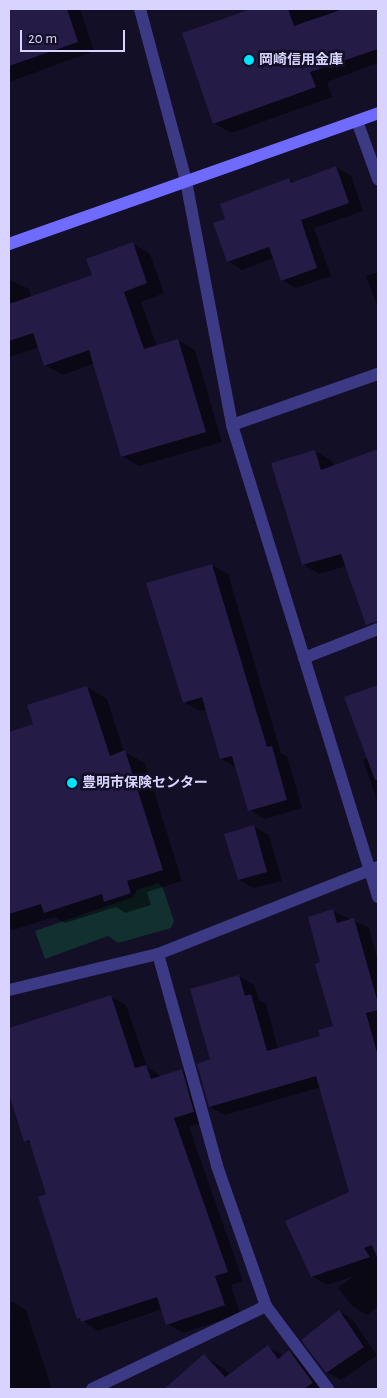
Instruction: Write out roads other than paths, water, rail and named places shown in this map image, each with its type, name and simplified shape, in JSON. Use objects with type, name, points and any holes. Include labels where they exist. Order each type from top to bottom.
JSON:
[{"type":"street","points":[[140,9],[186,181],[232,426],[304,658],[374,868],[378,897]]},
{"type":"street","points":[[9,244],[378,114]]},
{"type":"street","points":[[357,121],[378,179]]},
{"type":"street","points":[[232,426],[378,374]]},
{"type":"street","points":[[304,658],[378,629]]},
{"type":"street","points":[[9,990],[158,954],[374,868]]},
{"type":"street","points":[[158,954],[217,1166],[266,1306],[328,1389]]},
{"type":"street","points":[[92,1389],[266,1306]]},
{"type":"place","name":"岡崎信用金庫","points":[[249,60]]},
{"type":"place","name":"豊明市保険センター","points":[[72,783]]}]
